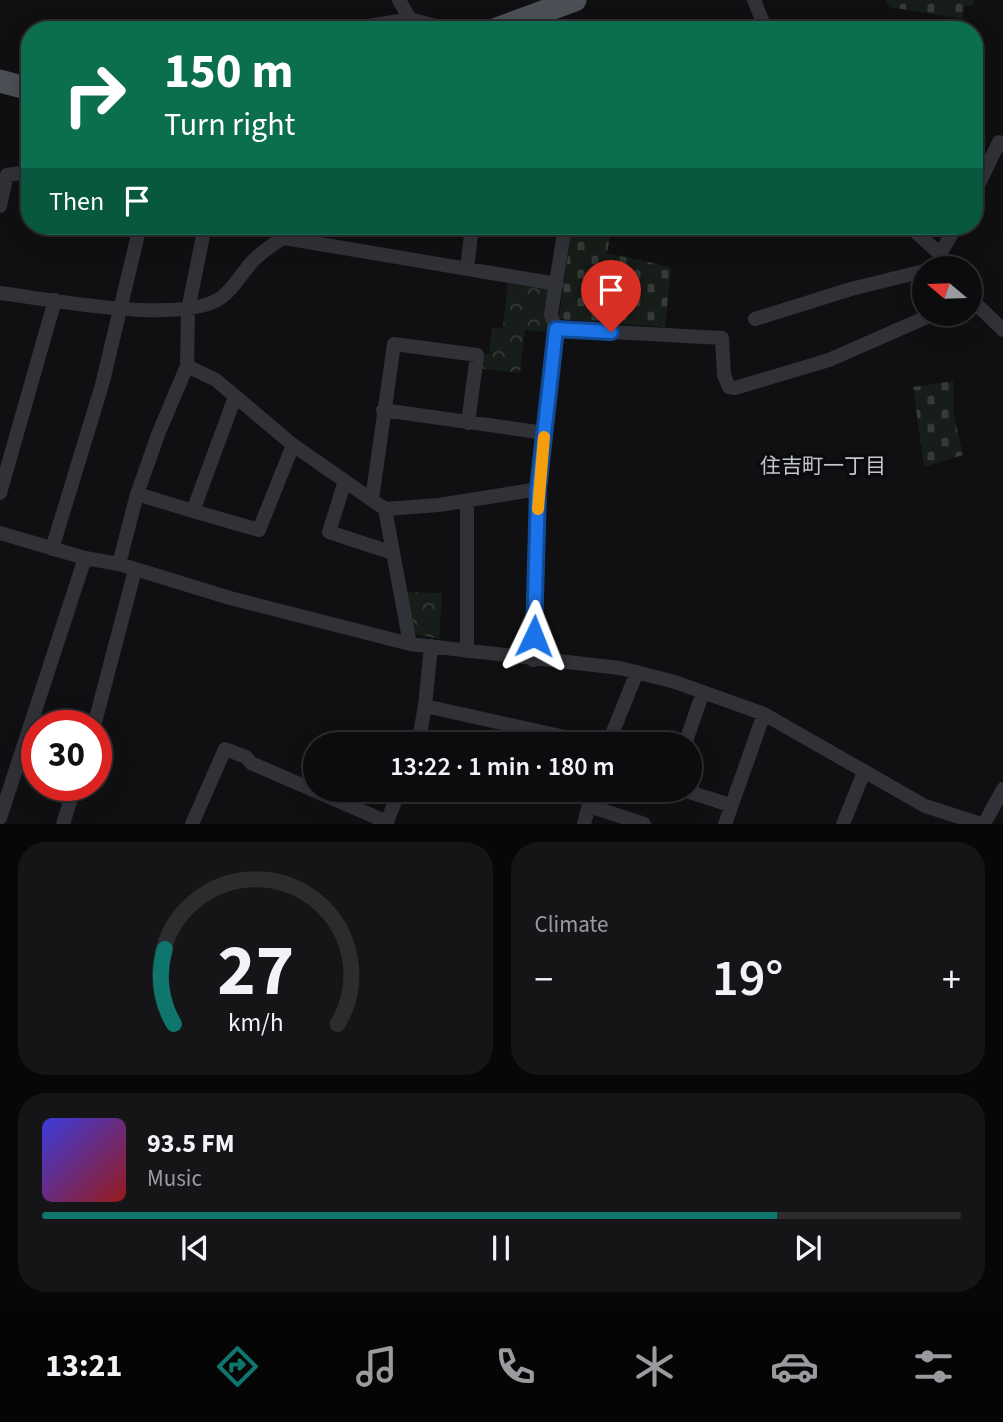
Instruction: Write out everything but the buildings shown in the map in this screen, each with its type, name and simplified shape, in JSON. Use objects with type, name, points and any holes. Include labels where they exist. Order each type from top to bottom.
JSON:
[{"type":"main road","points":[[518,21],[575,0]]},
{"type":"main road","points":[[0,81],[21,87]]},
{"type":"street","points":[[400,0],[410,19]]},
{"type":"street","points":[[754,0],[760,21]]},
{"type":"street","points":[[398,21],[417,21]]},
{"type":"street","points":[[983,175],[999,142],[1003,145]]},
{"type":"street","points":[[0,206],[7,175],[21,173]]},
{"type":"street","points":[[52,549],[102,385],[138,235]]},
{"type":"street","points":[[119,564],[137,494],[187,366],[188,310],[203,235]]},
{"type":"street","points":[[0,293],[121,308],[188,310],[223,297],[257,257],[288,235]]},
{"type":"street","points":[[467,269],[471,235]]},
{"type":"street","points":[[533,660],[538,489],[556,329],[551,315],[564,235]]},
{"type":"street","points":[[917,235],[937,256]]},
{"type":"street","points":[[945,256],[953,235]]},
{"type":"street","points":[[284,238],[556,284]]},
{"type":"street","points":[[754,318],[850,289],[912,274]]},
{"type":"street","points":[[0,493],[55,300]]},
{"type":"street","points":[[982,310],[1003,330]]},
{"type":"street","points":[[556,329],[722,338],[724,375],[729,387],[735,388],[829,360],[912,324]]},
{"type":"street","points":[[372,499],[394,344],[477,355],[468,422]]},
{"type":"street","points":[[187,366],[216,380],[293,445],[385,509],[410,644]]},
{"type":"street","points":[[193,511],[236,397]]},
{"type":"street","points":[[383,410],[545,433]]},
{"type":"street","points":[[137,494],[259,530],[293,445]]},
{"type":"street","points":[[345,481],[329,532],[393,552]]},
{"type":"street","points":[[385,509],[467,502],[538,489]]},
{"type":"street","points":[[467,502],[467,651]]},
{"type":"street","points":[[0,533],[85,558],[119,564],[230,598],[410,644],[637,672],[764,714],[925,806],[983,824],[1003,789]]},
{"type":"street","points":[[0,818],[85,558]]},
{"type":"street","points":[[98,710],[135,570]]},
{"type":"street","points":[[420,732],[431,646]]},
{"type":"street","points":[[613,732],[637,672]]},
{"type":"street","points":[[689,732],[703,692]]},
{"type":"street","points":[[425,706],[542,732]]},
{"type":"street","points":[[725,824],[764,714]]},
{"type":"street","points":[[192,824],[225,749],[387,822],[395,802]]},
{"type":"street","points":[[843,824],[864,772]]},
{"type":"street","points":[[702,796],[730,806]]},
{"type":"street","points":[[63,824],[70,801]]},
{"type":"street","points":[[584,824],[590,802]]},
{"type":"street","points":[[589,806],[645,824]]},
{"type":"green space","points":[[886,0],[975,0],[973,5],[965,6],[962,19],[889,7]]},
{"type":"green space","points":[[571,235],[610,235],[607,253],[671,267],[665,327],[559,319]]},
{"type":"green space","points":[[508,281],[546,286],[550,292],[546,319],[549,332],[525,330],[520,373],[477,368],[479,355],[489,354],[492,328],[503,328]]},
{"type":"green space","points":[[953,381],[954,416],[963,455],[924,467],[913,387]]},
{"type":"green space","points":[[404,592],[442,593],[439,639],[411,633]]},
{"type":"slow traffic","points":[[538,509],[544,437]]},
{"type":"district","name":"住吉町一丁目","points":[[823,466]]},
{"type":"route","points":[[534,636],[538,489],[556,329],[611,332]]}]
